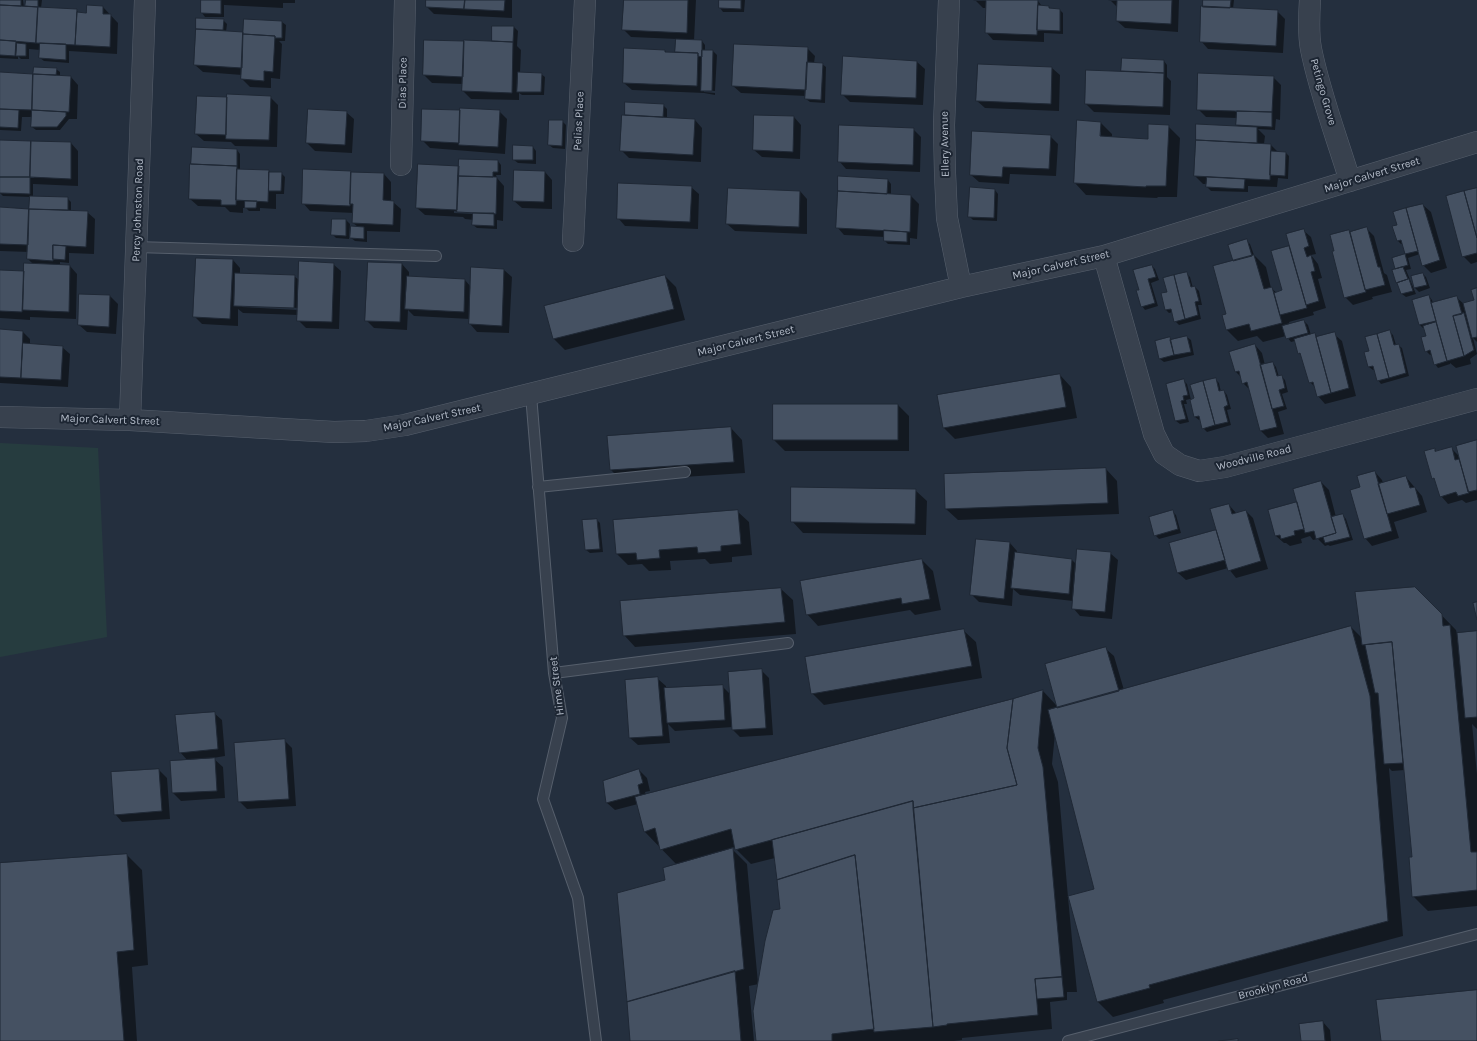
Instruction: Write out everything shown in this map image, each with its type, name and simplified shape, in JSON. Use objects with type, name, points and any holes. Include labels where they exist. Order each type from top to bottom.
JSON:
[{"type":"street","name":"Percy Johnston Road","points":[[130,420],[145,0]]},
{"type":"street","name":"Dias Place","points":[[401,165],[405,0]]},
{"type":"street","name":"Pelias Place","points":[[573,241],[585,0]]},
{"type":"street","name":"Ellery Avenue","points":[[949,0],[944,125],[945,180],[947,218],[960,287]]},
{"type":"street","name":"Petingo Grove","points":[[1310,0],[1310,48],[1319,83],[1350,182]]},
{"type":"street","name":"Major Calvert Street","points":[[0,417],[130,420],[334,432],[366,431],[405,425],[960,287],[1104,256],[1477,142]]},
{"type":"street","name":"Woodville Road","points":[[1104,256],[1154,434],[1164,454],[1180,465],[1199,471],[1225,467],[1477,399]]},
{"type":"lane","points":[[136,247],[436,256]]},
{"type":"lane","name":"Hime Street","points":[[530,395],[554,672],[562,718],[543,799],[578,898],[596,1041]]},
{"type":"lane","points":[[538,487],[685,472]]},
{"type":"lane","points":[[554,672],[788,643]]},
{"type":"lane","name":"Brooklyn Road","points":[[1068,1041],[1477,934]]},
{"type":"green space","points":[[0,443],[98,448],[107,637],[0,657]]},
{"type":"building","points":[[0,0],[21,0],[21,6],[0,5]]},
{"type":"building","points":[[26,0],[38,0],[38,7],[25,6]]},
{"type":"building","points":[[201,0],[221,0],[221,14],[201,13]]},
{"type":"building","points":[[426,0],[465,0],[464,9],[426,7]]},
{"type":"building","points":[[465,0],[505,0],[504,11],[464,9]]},
{"type":"building","points":[[624,0],[688,0],[687,33],[622,30]]},
{"type":"building","points":[[719,0],[741,0],[741,9],[719,8]]},
{"type":"building","points":[[974,0],[1038,0],[1037,35],[985,33],[986,1]]},
{"type":"building","points":[[1109,0],[1172,0],[1171,24],[1116,21],[1117,1]]},
{"type":"building","points":[[1203,0],[1231,0],[1230,8],[1203,7]]},
{"type":"building","points":[[0,5],[38,7],[36,43],[0,40]]},
{"type":"building","points":[[87,5],[103,6],[103,14],[111,14],[110,47],[75,45],[77,12],[86,13]]},
{"type":"building","points":[[1038,5],[1060,9],[1060,31],[1037,30]]},
{"type":"building","points":[[1201,6],[1278,10],[1276,46],[1200,42]]},
{"type":"building","points":[[38,7],[77,9],[75,45],[36,43]]},
{"type":"building","points":[[196,18],[224,19],[223,30],[196,29]]},
{"type":"building","points":[[244,19],[282,21],[282,38],[275,38],[275,36],[243,34]]},
{"type":"building","points":[[492,26],[514,26],[513,42],[492,41]]},
{"type":"building","points":[[196,29],[243,32],[242,68],[194,65]]},
{"type":"building","points":[[243,34],[275,36],[273,72],[264,71],[264,81],[241,79]]},
{"type":"building","points":[[676,39],[702,40],[702,57],[698,56],[698,53],[675,52]]},
{"type":"building","points":[[0,40],[16,41],[15,56],[0,55]]},
{"type":"building","points":[[424,40],[464,41],[463,77],[423,75]]},
{"type":"building","points":[[464,40],[513,42],[512,93],[462,91]]},
{"type":"building","points":[[17,43],[26,44],[26,56],[16,56]]},
{"type":"building","points":[[40,43],[66,44],[66,60],[39,58]]},
{"type":"building","points":[[734,44],[808,47],[806,90],[732,86]]},
{"type":"building","points":[[624,48],[665,50],[665,52],[698,53],[697,86],[623,83]]},
{"type":"building","points":[[702,50],[713,50],[712,91],[701,91]]},
{"type":"building","points":[[843,56],[917,61],[916,98],[841,95]]},
{"type":"building","points":[[1122,58],[1164,60],[1164,73],[1121,71]]},
{"type":"building","points":[[807,62],[823,63],[821,100],[805,99]]},
{"type":"building","points":[[978,64],[1052,67],[1051,104],[976,101]]},
{"type":"building","points":[[34,67],[57,68],[56,75],[33,74]]},
{"type":"building","points":[[1086,70],[1164,73],[1163,107],[1085,104]]},
{"type":"building","points":[[0,72],[33,74],[32,110],[0,109]]},
{"type":"building","points":[[518,72],[542,73],[541,92],[517,92]]},
{"type":"building","points":[[1198,73],[1274,76],[1272,112],[1197,110]]},
{"type":"building","points":[[33,74],[71,76],[69,112],[32,110]]},
{"type":"building","points":[[227,94],[271,96],[269,140],[226,139]]},
{"type":"building","points":[[197,96],[227,97],[226,135],[195,134]]},
{"type":"building","points":[[625,102],[664,104],[663,117],[625,115]]},
{"type":"building","points":[[460,108],[500,110],[498,147],[459,145]]},
{"type":"building","points":[[0,109],[19,110],[18,128],[0,127]]},
{"type":"building","points":[[308,109],[347,111],[345,145],[306,143]]},
{"type":"building","points":[[422,109],[460,110],[459,143],[421,141]]},
{"type":"building","points":[[32,110],[66,112],[66,116],[57,127],[31,127]]},
{"type":"building","points":[[1237,111],[1272,112],[1272,127],[1236,125]]},
{"type":"building","points":[[622,115],[695,119],[693,155],[620,151]]},
{"type":"building","points":[[754,115],[794,116],[793,152],[753,150]]},
{"type":"building","points":[[549,120],[563,120],[562,146],[548,145]]},
{"type":"building","points":[[1077,120],[1101,122],[1100,136],[1148,139],[1148,124],[1169,125],[1166,186],[1146,187],[1074,183]]},
{"type":"building","points":[[1196,124],[1257,127],[1257,143],[1196,140]]},
{"type":"building","points":[[839,125],[914,128],[913,165],[838,162]]},
{"type":"building","points":[[972,131],[1051,135],[1049,169],[1003,167],[1002,177],[970,175]]},
{"type":"building","points":[[0,140],[31,141],[30,177],[0,177]]},
{"type":"building","points":[[1196,140],[1271,144],[1270,180],[1194,176]]},
{"type":"building","points":[[31,141],[71,142],[71,179],[30,177]]},
{"type":"building","points":[[513,145],[533,146],[533,160],[513,160]]},
{"type":"building","points":[[192,147],[237,149],[237,166],[191,164]]},
{"type":"building","points":[[1271,151],[1286,152],[1285,176],[1270,175]]},
{"type":"building","points":[[459,159],[498,160],[498,172],[493,172],[493,177],[458,176]]},
{"type":"building","points":[[190,164],[237,166],[236,205],[221,205],[221,200],[189,199]]},
{"type":"building","points":[[418,164],[459,166],[457,210],[416,208]]},
{"type":"building","points":[[237,169],[269,170],[268,202],[236,200]]},
{"type":"building","points":[[303,169],[351,171],[350,206],[302,204]]},
{"type":"building","points":[[514,170],[545,171],[544,202],[513,201]]},
{"type":"building","points":[[269,172],[282,172],[281,191],[269,191]]},
{"type":"building","points":[[351,172],[384,173],[383,200],[394,201],[393,225],[352,223],[353,204],[350,204]]},
{"type":"building","points":[[458,176],[497,177],[496,214],[457,212]]},
{"type":"building","points":[[838,176],[888,179],[887,194],[838,191]]},
{"type":"building","points":[[0,177],[30,177],[30,194],[0,193]]},
{"type":"building","points":[[1207,177],[1245,179],[1244,189],[1206,187]]},
{"type":"building","points":[[618,183],[692,186],[690,222],[617,219]]},
{"type":"building","points":[[970,187],[995,189],[994,218],[968,217]]},
{"type":"building","points":[[728,188],[800,191],[799,227],[726,224]]},
{"type":"building","points":[[1477,188],[1477,238],[1464,191]]},
{"type":"building","points":[[838,191],[911,195],[910,232],[836,228]]},
{"type":"building","points":[[1464,191],[1477,238],[1477,253],[1462,257],[1446,196]]},
{"type":"building","points":[[30,196],[68,197],[68,210],[29,209]]},
{"type":"building","points":[[245,201],[257,201],[256,208],[245,208]]},
{"type":"building","points":[[1423,204],[1440,260],[1422,266],[1406,208]]},
{"type":"building","points":[[0,207],[29,209],[28,245],[0,244]]},
{"type":"building","points":[[1406,208],[1418,251],[1405,254],[1401,240],[1397,241],[1392,226],[1397,225],[1393,212]]},
{"type":"building","points":[[29,209],[88,211],[86,247],[53,245],[53,261],[27,259]]},
{"type":"building","points":[[473,213],[494,213],[494,226],[472,225]]},
{"type":"building","points":[[332,219],[346,219],[346,236],[331,235]]},
{"type":"building","points":[[351,226],[364,227],[364,239],[350,238]]},
{"type":"building","points":[[1367,227],[1378,267],[1380,267],[1385,285],[1365,290],[1350,232]]},
{"type":"building","points":[[1304,229],[1309,246],[1304,248],[1307,257],[1311,255],[1315,271],[1311,272],[1319,301],[1306,305],[1286,234]]},
{"type":"building","points":[[884,230],[907,232],[907,242],[884,241]]},
{"type":"building","points":[[1349,230],[1366,292],[1344,298],[1332,251],[1334,251],[1330,235]]},
{"type":"building","points":[[1247,239],[1252,256],[1233,261],[1228,245]]},
{"type":"building","points":[[53,245],[66,246],[65,260],[53,259]]},
{"type":"building","points":[[1289,246],[1307,308],[1280,315],[1274,293],[1282,290],[1271,251]]},
{"type":"building","points":[[1405,254],[1408,265],[1395,269],[1392,258]]},
{"type":"building","points":[[1254,255],[1264,289],[1272,287],[1282,323],[1251,331],[1249,324],[1226,330],[1222,315],[1226,314],[1213,266]]},
{"type":"building","points":[[196,258],[233,259],[230,319],[193,317]]},
{"type":"building","points":[[299,261],[334,263],[332,322],[297,321]]},
{"type":"building","points":[[368,262],[402,263],[400,322],[365,321]]},
{"type":"building","points":[[24,263],[70,265],[69,312],[23,310]]},
{"type":"building","points":[[1152,265],[1156,277],[1148,279],[1155,303],[1141,307],[1136,290],[1139,290],[1133,270]]},
{"type":"building","points":[[471,267],[504,269],[502,326],[469,324]]},
{"type":"building","points":[[1403,267],[1408,279],[1396,283],[1392,270]]},
{"type":"building","points":[[0,270],[24,271],[22,312],[0,311]]},
{"type":"building","points":[[1187,272],[1191,287],[1195,286],[1199,301],[1195,302],[1198,315],[1185,319],[1174,275]]},
{"type":"building","points":[[235,273],[295,275],[294,308],[234,306]]},
{"type":"building","points":[[1423,273],[1427,285],[1414,288],[1411,276]]},
{"type":"building","points":[[665,275],[674,309],[553,339],[544,306]]},
{"type":"building","points":[[1174,275],[1185,319],[1174,322],[1171,309],[1165,310],[1161,293],[1167,292],[1163,278]]},
{"type":"building","points":[[407,276],[465,279],[464,312],[405,309]]},
{"type":"building","points":[[1409,279],[1413,291],[1401,294],[1397,283]]},
{"type":"building","points":[[1477,288],[1477,337],[1472,338],[1463,303],[1474,300],[1471,290]]},
{"type":"building","points":[[79,294],[110,295],[109,327],[78,325]]},
{"type":"building","points":[[1429,295],[1436,321],[1419,325],[1412,300]]},
{"type":"building","points":[[1457,296],[1462,314],[1453,316],[1464,356],[1447,361],[1431,303]]},
{"type":"building","points":[[1464,313],[1474,350],[1464,356],[1453,316]]},
{"type":"building","points":[[1304,320],[1308,333],[1286,339],[1282,326]]},
{"type":"building","points":[[1436,322],[1447,361],[1434,365],[1430,350],[1425,352],[1421,337],[1426,336],[1423,326]]},
{"type":"building","points":[[0,329],[23,331],[21,378],[0,377]]},
{"type":"building","points":[[1390,330],[1394,345],[1399,344],[1406,373],[1389,378],[1377,334]]},
{"type":"building","points":[[1335,332],[1349,388],[1331,393],[1316,337]]},
{"type":"building","points":[[1315,333],[1331,393],[1317,397],[1313,382],[1309,383],[1294,339]]},
{"type":"building","points":[[1377,334],[1389,378],[1377,381],[1373,366],[1368,367],[1364,352],[1369,351],[1365,337]]},
{"type":"building","points":[[1187,336],[1191,352],[1174,355],[1170,340]]},
{"type":"building","points":[[1170,337],[1174,355],[1159,359],[1155,341]]},
{"type":"building","points":[[23,343],[63,346],[61,380],[21,378]]},
{"type":"building","points":[[1255,344],[1277,427],[1260,431],[1247,382],[1242,384],[1239,371],[1235,372],[1229,352]]},
{"type":"building","points":[[1273,362],[1277,376],[1282,375],[1285,388],[1279,390],[1284,406],[1272,409],[1260,365]]},
{"type":"building","points":[[1060,374],[1066,407],[943,428],[937,395]]},
{"type":"building","points":[[1216,378],[1219,391],[1224,390],[1228,405],[1224,407],[1228,422],[1215,425],[1203,381]]},
{"type":"building","points":[[1184,379],[1188,395],[1183,396],[1184,400],[1181,401],[1186,419],[1175,421],[1166,384]]},
{"type":"building","points":[[1203,381],[1215,425],[1202,429],[1199,416],[1194,417],[1190,400],[1194,398],[1190,385]]},
{"type":"building","points":[[773,404],[898,404],[898,440],[773,440]]},
{"type":"building","points":[[731,427],[734,462],[610,470],[607,436]]},
{"type":"building","points":[[1477,440],[1477,490],[1468,492],[1456,446]]},
{"type":"building","points":[[1452,447],[1455,460],[1459,459],[1469,493],[1458,496],[1456,492],[1440,497],[1434,478],[1432,479],[1424,451],[1435,448],[1435,451]]},
{"type":"building","points":[[1106,468],[1108,503],[945,509],[944,474]]},
{"type":"building","points":[[1375,471],[1392,531],[1364,539],[1350,490],[1360,487],[1357,476]]},
{"type":"building","points":[[1406,476],[1410,488],[1415,487],[1420,505],[1387,514],[1378,484]]},
{"type":"building","points":[[1321,481],[1336,533],[1316,539],[1314,531],[1305,533],[1293,489]]},
{"type":"building","points":[[791,487],[916,489],[915,524],[791,522]]},
{"type":"building","points":[[1297,502],[1304,529],[1294,531],[1295,535],[1281,539],[1280,535],[1275,536],[1268,510]]},
{"type":"building","points":[[1229,504],[1232,514],[1246,510],[1261,561],[1228,571],[1210,509]]},
{"type":"building","points":[[738,510],[741,544],[721,546],[721,551],[698,553],[697,547],[659,550],[660,558],[637,560],[636,553],[616,554],[613,520]]},
{"type":"building","points":[[1173,510],[1178,529],[1154,536],[1149,517]]},
{"type":"building","points":[[1343,514],[1350,537],[1325,543],[1323,537],[1336,533],[1331,517]]},
{"type":"building","points":[[597,519],[600,549],[585,550],[582,520]]},
{"type":"building","points":[[1216,530],[1225,560],[1177,573],[1169,543]]},
{"type":"building","points":[[976,539],[1010,542],[1004,599],[970,595]]},
{"type":"building","points":[[1077,549],[1111,552],[1105,612],[1072,609]]},
{"type":"building","points":[[1015,552],[1072,559],[1069,594],[1011,588]]},
{"type":"building","points":[[922,559],[930,599],[902,604],[901,598],[806,615],[800,581]]},
{"type":"building","points":[[1415,587],[1442,614],[1443,626],[1450,625],[1471,852],[1477,852],[1477,890],[1412,897],[1409,857],[1412,857],[1392,642],[1362,645],[1355,592]]},
{"type":"building","points":[[781,588],[785,622],[623,636],[620,601]]},
{"type":"building","points":[[1477,602],[1477,620],[1473,603]]},
{"type":"building","points":[[1351,626],[1370,696],[1388,921],[1149,985],[1150,988],[1097,1002],[1068,896],[1094,889],[1048,710]]},
{"type":"building","points":[[964,629],[972,666],[811,694],[805,657]]},
{"type":"building","points":[[1477,631],[1477,717],[1465,718],[1457,633]]},
{"type":"building","points":[[1392,642],[1403,763],[1384,764],[1378,693],[1375,693],[1365,645]]},
{"type":"building","points":[[1106,647],[1119,691],[1057,708],[1045,664]]},
{"type":"building","points":[[762,669],[766,728],[732,730],[728,672]]},
{"type":"building","points":[[658,677],[663,736],[629,738],[625,680]]},
{"type":"building","points":[[723,685],[725,720],[667,723],[664,688]]},
{"type":"building","points":[[1043,690],[1038,748],[1043,767],[1062,977],[1035,979],[1038,1015],[947,1024],[933,1027],[913,808],[1017,785],[1007,748],[1013,699]]},
{"type":"building","points":[[1013,699],[1007,748],[1017,785],[913,808],[913,801],[735,850],[731,829],[660,850],[655,828],[644,832],[635,797]]},
{"type":"building","points":[[215,712],[218,749],[179,753],[175,715]]},
{"type":"building","points":[[285,739],[289,799],[238,802],[234,743]]},
{"type":"building","points":[[215,758],[217,791],[172,793],[170,761]]},
{"type":"building","points":[[159,769],[162,811],[114,815],[111,772]]},
{"type":"building","points":[[639,769],[643,783],[638,785],[640,794],[606,803],[603,781]]},
{"type":"building","points":[[913,801],[933,1027],[874,1032],[855,855],[777,880],[772,840]]},
{"type":"building","points":[[733,848],[744,969],[627,1002],[617,893],[665,880],[663,868]]},
{"type":"building","points":[[127,854],[134,950],[117,952],[124,1041],[0,1041],[0,863]]},
{"type":"building","points":[[855,855],[874,1029],[832,1034],[832,1041],[756,1041],[753,1011],[765,941],[773,910],[780,909],[777,880]]},
{"type":"building","points":[[735,971],[741,1041],[630,1041],[627,1002]]},
{"type":"building","points":[[1062,977],[1064,997],[1037,999],[1035,979]]},
{"type":"building","points":[[1477,990],[1477,1041],[1381,1041],[1376,1000]]},
{"type":"building","points":[[1323,1021],[1325,1041],[1301,1041],[1299,1024]]},
{"type":"building","points":[[1238,1039],[1238,1041],[1219,1041]]}]
